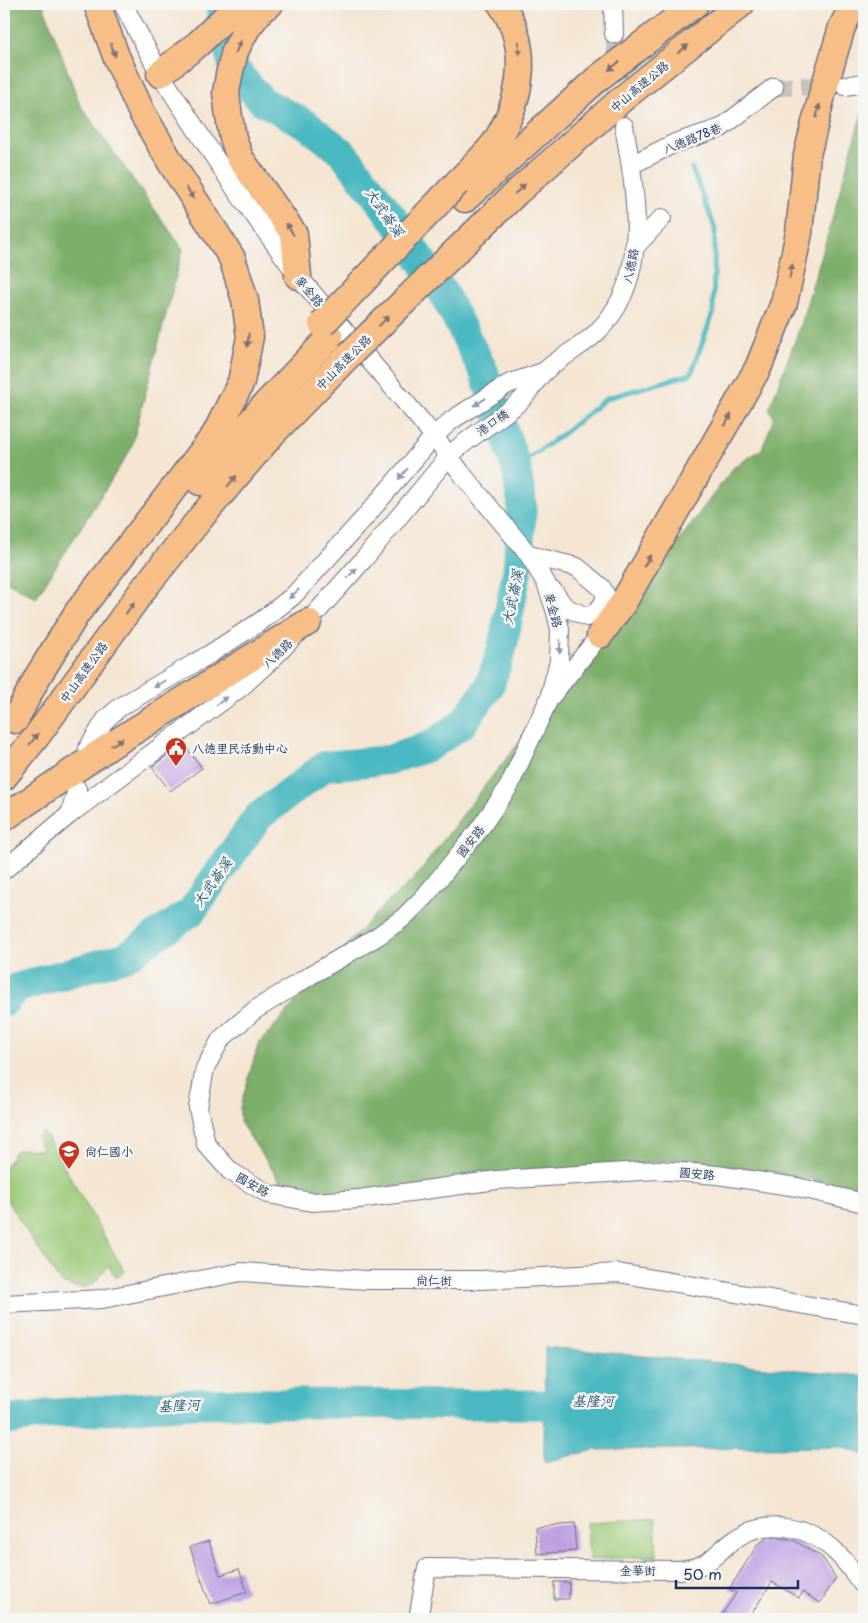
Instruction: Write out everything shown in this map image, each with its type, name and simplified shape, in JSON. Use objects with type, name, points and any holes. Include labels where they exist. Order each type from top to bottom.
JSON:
[{"type":"highway","points":[[9,727],[77,613],[215,435],[241,382],[250,336],[245,300],[232,258],[171,163],[141,111],[116,56],[97,4]]},
{"type":"highway","points":[[461,191],[498,139],[514,107],[519,74],[519,43],[510,16],[501,4]]},
{"type":"highway","name":"中山高速公路","points":[[9,727],[170,518],[326,331],[461,191],[597,79],[695,4]]},
{"type":"highway","name":"中山高速公路","points":[[4,777],[36,737],[146,587],[203,515],[272,434],[349,355],[516,193],[622,99],[741,4]]},
{"type":"highway","points":[[604,613],[758,368],[784,303],[799,233],[809,146],[842,27],[854,4]]},
{"type":"highway","points":[[160,74],[199,43],[257,5]]},
{"type":"highway","points":[[257,5],[236,51],[229,75],[226,93],[232,138],[240,158],[294,234],[298,276]]},
{"type":"highway","points":[[4,818],[110,746],[308,622]]},
{"type":"street","name":"麥金路","points":[[123,4],[160,74],[238,193],[298,276],[434,436],[462,474],[529,555],[546,583],[556,609],[560,630],[559,661],[549,698]]},
{"type":"street","points":[[613,4],[614,34]]},
{"type":"street","points":[[845,86],[864,83]]},
{"type":"street","name":"八德路78巷","points":[[631,165],[675,143],[721,128],[774,87]]},
{"type":"street","name":"八德路","points":[[544,371],[597,332],[612,313],[629,282],[636,234],[635,190],[624,126]]},
{"type":"street","points":[[634,248],[662,218]]},
{"type":"street","name":"港口橋","points":[[434,436],[452,420],[508,384],[544,371]]},
{"type":"street","name":"港口橋","points":[[449,456],[464,441],[519,402],[544,371]]},
{"type":"street","points":[[88,748],[106,719],[120,707],[254,626],[293,596],[341,544],[434,436]]},
{"type":"street","name":"八德路","points":[[4,868],[70,814],[240,688],[273,658],[364,559],[449,456]]},
{"type":"street","points":[[529,555],[577,567],[602,588],[604,613],[565,607],[546,583]]},
{"type":"street","name":"國安路","points":[[604,613],[549,698],[508,788],[478,831],[426,896],[403,918],[255,1010],[221,1039],[205,1068],[198,1108],[206,1144],[230,1171],[268,1194],[312,1202],[360,1199],[497,1180],[657,1170],[717,1175],[797,1187],[864,1203]]},
{"type":"street","points":[[70,814],[77,789]]},
{"type":"street","name":"尚仁街","points":[[4,1304],[102,1299],[241,1272],[367,1280],[481,1280],[618,1273],[864,1314]]},
{"type":"street","name":"金華街","points":[[418,1619],[427,1568],[680,1570],[695,1568],[708,1563],[745,1532],[761,1527],[780,1525],[795,1528],[825,1542],[837,1553],[864,1586]]},
{"type":"green space","points":[[4,4],[43,4],[80,105],[183,249],[131,449],[36,598],[4,580]]},
{"type":"green space","points":[[864,105],[864,1191],[844,1185],[682,1159],[346,1199],[282,1184],[240,1122],[240,1107],[258,1045],[317,977],[384,905],[413,880],[493,775],[624,614],[733,468],[762,449],[774,418],[769,409],[797,335],[826,241]]},
{"type":"green space","points":[[44,1132],[125,1272],[116,1278],[108,1265],[95,1282],[86,1287],[74,1287],[61,1282],[4,1196],[4,1169],[15,1151],[22,1149],[43,1150],[36,1137]]},
{"type":"green space","points":[[655,1519],[657,1556],[589,1560],[587,1523]]},
{"type":"water","name":"基隆河","points":[[545,1347],[864,1376],[864,1455],[842,1447],[595,1450],[544,1462]]},
{"type":"building","name":"八德里民活動中心","points":[[183,743],[202,768],[170,791],[152,767]]},
{"type":"building","points":[[574,1524],[576,1551],[537,1554],[535,1527]]},
{"type":"building","points":[[775,1537],[793,1540],[822,1557],[836,1578],[820,1603],[803,1592],[799,1598],[772,1582],[748,1619],[719,1619],[736,1593],[729,1589],[758,1544],[767,1538]]},
{"type":"building","points":[[209,1541],[220,1575],[239,1569],[247,1592],[210,1604],[190,1547]]},
{"type":"building","points":[[554,1582],[569,1582],[569,1599],[554,1599]]},
{"type":"waterway","name":"大武崙溪","points":[[4,1002],[16,988],[125,957],[191,912],[258,817],[325,766],[389,760],[430,746],[462,724],[489,687],[502,649],[518,566],[522,503],[516,467],[484,372],[445,296],[396,222],[343,153],[307,125],[262,101],[234,69],[222,25],[221,4]]},
{"type":"waterway","points":[[516,467],[560,436],[607,398],[691,374],[713,313],[715,228],[692,169]]},
{"type":"waterway","name":"基隆河","points":[[4,1421],[49,1414],[198,1403],[585,1405]]},
{"type":"tunnel","points":[[614,34],[622,108]]},
{"type":"tunnel","points":[[774,87],[834,86]]},
{"type":"place","name":"八德里民活動中心","points":[[176,767]]},
{"type":"place","name":"尚仁國小","points":[[69,1170]]}]
